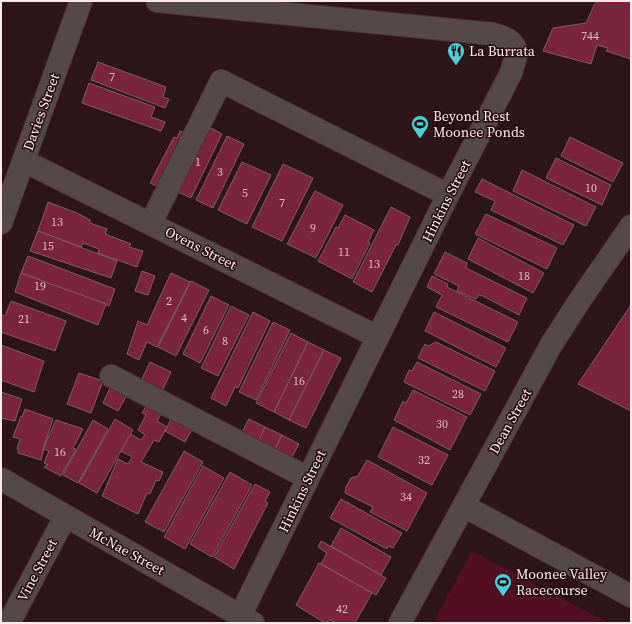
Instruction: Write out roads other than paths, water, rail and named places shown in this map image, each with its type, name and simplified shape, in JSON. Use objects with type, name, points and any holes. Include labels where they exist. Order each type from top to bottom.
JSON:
[{"type":"street","name":"Davies Street","points":[[1,223],[81,1]]},
{"type":"street","name":"Hinkins Street","points":[[157,1],[493,34],[507,38],[515,46],[517,52],[512,73],[448,195],[308,478],[247,619]]},
{"type":"street","points":[[151,223],[221,81],[448,195]]},
{"type":"street","name":"Ovens Street","points":[[24,160],[378,337]]},
{"type":"street","name":"Dean Street","points":[[400,623],[551,345],[631,226]]},
{"type":"street","points":[[111,376],[308,478]]},
{"type":"street","name":"McNae Street","points":[[1,479],[65,517],[247,619]]},
{"type":"street","points":[[464,506],[631,596]]},
{"type":"street","name":"Vine Street","points":[[9,623],[65,517]]},
{"type":"place","name":"La Burrata","points":[[456,66]]},
{"type":"place","name":"Beyond Rest Moonee Ponds","points":[[420,139]]},
{"type":"place","name":"Moonee Valley Racecourse","points":[[503,597]]}]
